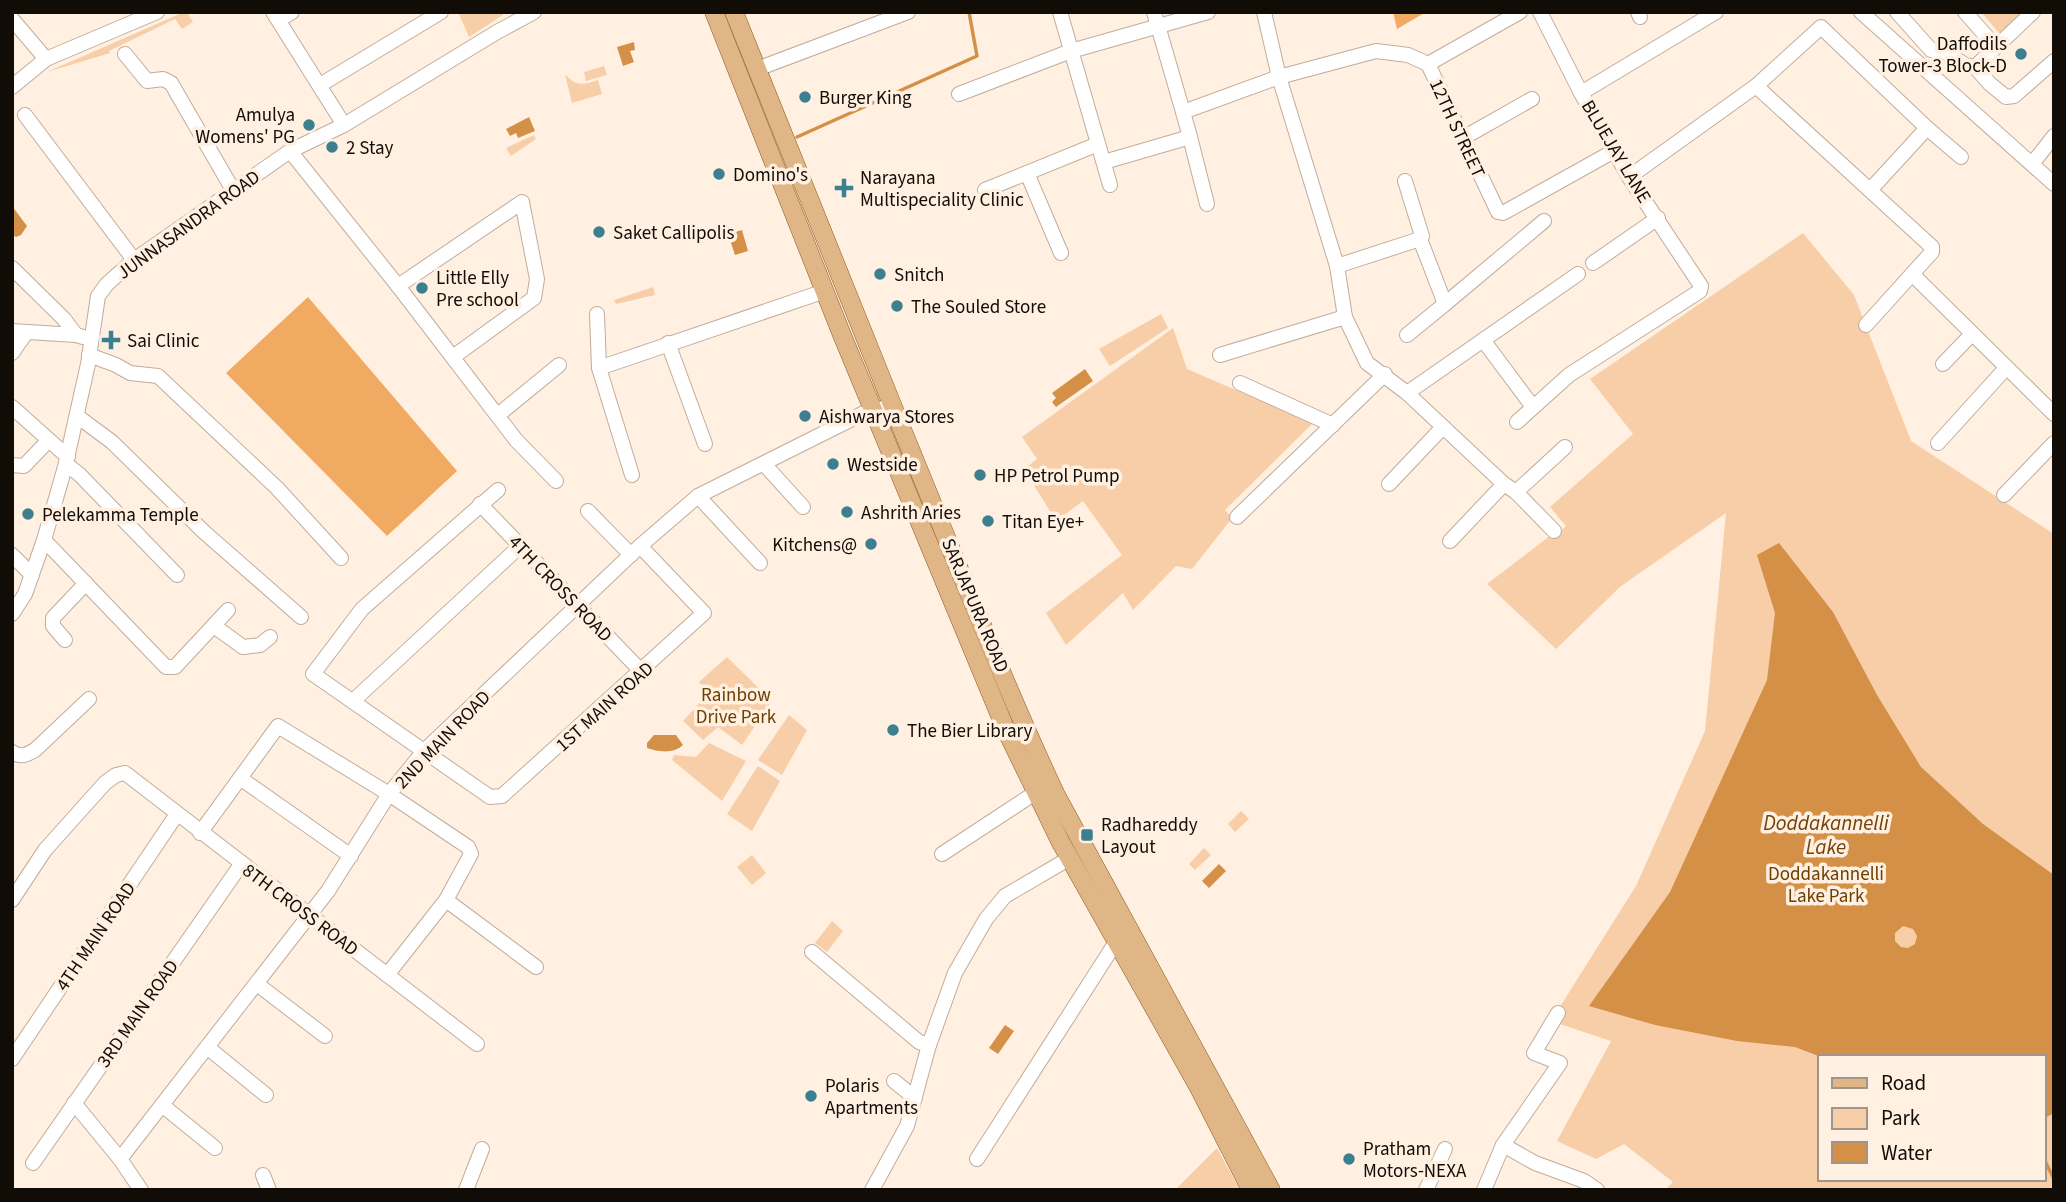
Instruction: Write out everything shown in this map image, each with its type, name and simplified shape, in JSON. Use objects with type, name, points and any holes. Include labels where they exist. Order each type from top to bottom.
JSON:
[{"type":"main road","name":"SARJAPURA ROAD","points":[[714,12],[825,290],[882,408],[1056,795],[1222,1116],[1251,1190]]},
{"type":"main road","name":"SARJAPURA ROAD","points":[[734,12],[984,680],[1035,793],[1116,942],[1222,1116],[1271,1190]]},
{"type":"street","points":[[292,12],[276,16],[344,125]]},
{"type":"street","points":[[320,85],[441,12]]},
{"type":"street","name":"JUNNASANDRA ROAD","points":[[12,614],[17,595],[32,575],[44,540],[77,416],[98,296],[107,284],[134,260],[290,151],[344,125],[534,12]]},
{"type":"street","points":[[757,69],[908,12]]},
{"type":"street","points":[[1060,12],[1110,185]]},
{"type":"street","points":[[959,94],[1156,19],[1208,12]]},
{"type":"street","points":[[1264,12],[1279,77],[1337,266],[1345,317],[1367,363],[1407,393],[1554,531]]},
{"type":"street","points":[[1428,64],[1520,12]]},
{"type":"street","name":"BLUEJAY LANE","points":[[1533,407],[1569,375],[1700,291],[1701,286],[1629,177],[1581,93],[1540,12]]},
{"type":"street","points":[[1581,93],[1716,12]]},
{"type":"street","points":[[1861,12],[2054,184]]},
{"type":"street","points":[[1897,12],[1931,50],[1946,52],[1965,65],[1975,67],[2006,97],[2010,97],[2054,61]]},
{"type":"street","points":[[1965,12],[1995,46]]},
{"type":"street","points":[[1975,67],[2033,12]]},
{"type":"street","points":[[12,87],[46,58],[154,13]]},
{"type":"street","points":[[12,19],[46,58]]},
{"type":"street","points":[[1156,19],[1207,204]]},
{"type":"street","points":[[1629,177],[1756,86],[1821,27],[1961,157]]},
{"type":"street","name":"12TH STREET","points":[[1183,112],[1279,77],[1376,51],[1408,55],[1428,64],[1495,208],[1503,213],[1615,151]]},
{"type":"street","points":[[125,54],[144,80],[150,82],[163,79],[171,83],[233,190]]},
{"type":"street","points":[[1756,86],[1932,247],[1932,252],[1866,325]]},
{"type":"street","points":[[1463,138],[1532,99]]},
{"type":"street","points":[[25,115],[134,260]]},
{"type":"street","points":[[1871,189],[1927,128]]},
{"type":"street","points":[[2032,164],[2054,136]]},
{"type":"street","points":[[1104,162],[1190,137]]},
{"type":"street","points":[[985,190],[1098,144]]},
{"type":"street","points":[[290,151],[453,356],[516,440],[556,481]]},
{"type":"street","points":[[1027,173],[1061,253]]},
{"type":"street","points":[[1405,181],[1422,236],[1420,239],[1445,304]]},
{"type":"street","points":[[398,286],[522,202],[537,279],[534,298],[453,356]]},
{"type":"street","points":[[1593,263],[1658,218]]},
{"type":"street","points":[[1407,335],[1545,221]]},
{"type":"street","points":[[1337,266],[1420,239]]},
{"type":"street","points":[[12,268],[90,347],[130,373],[158,376],[277,488],[341,558]]},
{"type":"street","points":[[1407,393],[1578,274]]},
{"type":"street","points":[[1912,274],[2054,414]]},
{"type":"street","points":[[599,368],[825,290]]},
{"type":"street","points":[[597,314],[599,368],[632,475]]},
{"type":"street","points":[[1220,355],[1345,317]]},
{"type":"street","points":[[12,353],[19,332],[76,335]]},
{"type":"street","points":[[1943,364],[1972,334]]},
{"type":"street","points":[[1483,340],[1533,407],[1517,422]]},
{"type":"street","points":[[668,343],[705,444]]},
{"type":"street","points":[[498,415],[559,365]]},
{"type":"street","points":[[1938,443],[2006,368]]},
{"type":"street","points":[[1237,517],[1385,374]]},
{"type":"street","points":[[1240,383],[1333,425]]},
{"type":"street","points":[[12,408],[67,460],[177,575]]},
{"type":"street","name":"2ND MAIN ROAD","points":[[120,1159],[310,916],[389,794],[424,751],[698,496],[864,413],[882,408]]},
{"type":"street","points":[[77,416],[112,442],[204,532],[301,617]]},
{"type":"street","points":[[1389,484],[1443,427]]},
{"type":"street","points":[[12,465],[24,466],[48,441]]},
{"type":"street","points":[[2004,495],[2054,443]]},
{"type":"street","points":[[1450,541],[1510,488],[1565,447]]},
{"type":"street","points":[[764,464],[803,507]]},
{"type":"street","points":[[424,751],[313,674],[362,609],[498,490]]},
{"type":"street","points":[[698,496],[760,563]]},
{"type":"street","name":"4TH CROSS ROAD","points":[[480,504],[642,672]]},
{"type":"street","points":[[588,511],[636,551]]},
{"type":"street","points":[[44,540],[166,667],[175,667],[228,610]]},
{"type":"street","points":[[354,701],[519,547]]},
{"type":"street","name":"1ST MAIN ROAD","points":[[424,751],[490,797],[502,796],[642,672],[704,613],[636,551]]},
{"type":"street","points":[[12,555],[32,575]]},
{"type":"street","points":[[65,640],[53,626],[53,618],[86,583]]},
{"type":"street","points":[[214,626],[243,647],[260,645],[270,637]]},
{"type":"street","points":[[12,752],[18,756],[35,750],[89,699]]},
{"type":"street","points":[[200,833],[278,726],[389,794],[468,847],[471,854],[446,901],[387,975]]},
{"type":"street","name":"8TH CROSS ROAD","points":[[12,900],[45,850],[105,783],[116,775],[125,774],[477,1044]]},
{"type":"street","points":[[240,778],[351,856]]},
{"type":"street","points":[[942,854],[1035,793]]},
{"type":"street","name":"4TH MAIN ROAD","points":[[12,1059],[177,814]]},
{"type":"street","points":[[872,1190],[907,1126],[929,1045],[955,973],[998,903],[1024,884],[1070,858]]},
{"type":"street","name":"3RD MAIN ROAD","points":[[33,1163],[242,863]]},
{"type":"street","points":[[446,901],[536,967]]},
{"type":"street","points":[[977,1159],[1116,942]]},
{"type":"street","points":[[812,952],[919,1042],[929,1045]]},
{"type":"street","points":[[257,984],[325,1036]]},
{"type":"street","points":[[1486,1189],[1503,1145],[1560,1063],[1534,1053],[1558,1013]]},
{"type":"street","points":[[207,1047],[266,1095]]},
{"type":"street","points":[[894,1082],[915,1098]]},
{"type":"street","points":[[74,1103],[120,1159],[141,1190]]},
{"type":"street","points":[[162,1105],[215,1148]]},
{"type":"street","points":[[1503,1145],[1535,1163],[1584,1181],[1597,1190]]},
{"type":"street","points":[[466,1190],[482,1149]]},
{"type":"street","points":[[1426,1190],[1445,1149]]},
{"type":"street","points":[[263,1175],[269,1190]]},
{"type":"green space","points":[[189,12],[193,22],[182,29],[175,19],[109,51],[110,53],[47,72]]},
{"type":"green space","points":[[458,12],[502,12],[503,15],[469,37]]},
{"type":"green space","points":[[1981,12],[2024,12],[2000,34]]},
{"type":"green space","points":[[604,66],[607,75],[586,81],[584,72]]},
{"type":"green space","points":[[565,74],[580,84],[598,80],[602,94],[572,103]]},
{"type":"green space","points":[[534,135],[536,139],[511,156],[506,148]]},
{"type":"green space","name":"Doddakannelli Lake Park","points":[[1803,233],[1854,295],[1911,441],[2054,534],[2054,1190],[1665,1190],[1673,1182],[1624,1144],[1596,1159],[1557,1141],[1611,1041],[1551,1021],[1636,886],[1705,731],[1726,513],[1621,586],[1556,649],[1487,584],[1566,526],[1550,507],[1633,434],[1590,379]]},
{"type":"green space","points":[[653,287],[655,295],[616,304],[614,300]]},
{"type":"green space","points":[[1161,314],[1168,328],[1110,366],[1099,349]]},
{"type":"green space","points":[[1173,328],[1187,369],[1313,423],[1225,510],[1232,518],[1192,569],[1176,566],[1133,610],[1123,593],[1066,645],[1046,613],[1122,555],[1083,501],[1056,521],[1024,469],[1037,459],[1022,437]]},
{"type":"green space","name":"Rainbow Drive Park","points":[[727,657],[772,701],[742,745],[718,727],[703,740],[683,721],[708,694],[699,682]]},
{"type":"green space","points":[[789,715],[807,730],[782,775],[758,760]]},
{"type":"green space","points":[[709,743],[746,761],[722,801],[672,760],[674,755],[696,757]]},
{"type":"green space","points":[[758,766],[780,781],[752,831],[727,814]]},
{"type":"green space","points":[[1241,811],[1249,819],[1235,832],[1228,824]]},
{"type":"green space","points":[[1204,848],[1211,855],[1195,870],[1189,864]]},
{"type":"green space","points":[[752,855],[766,873],[752,885],[737,867]]},
{"type":"green space","points":[[832,921],[843,931],[827,952],[815,943]]},
{"type":"green space","points":[[1217,1148],[1240,1190],[1175,1190]]},
{"type":"shaded area","points":[[1393,12],[1426,12],[1397,29]]},
{"type":"shaded area","points":[[308,297],[457,471],[387,536],[226,373]]},
{"type":"water","points":[[634,42],[635,50],[630,51],[634,62],[623,66],[617,47]]},
{"type":"water","points":[[529,117],[535,131],[518,138],[516,133],[510,136],[506,129]]},
{"type":"water","points":[[12,206],[27,226],[21,235],[16,237],[12,235]]},
{"type":"water","points":[[742,230],[748,251],[735,255],[728,234]]},
{"type":"water","points":[[1085,369],[1093,381],[1056,407],[1052,402],[1056,398],[1052,393]]},
{"type":"water","name":"Doddakannelli Lake","points":[[1779,543],[1833,612],[1877,695],[1921,767],[1983,824],[2054,875],[2054,1113],[2045,1118],[2045,1055],[1818,1056],[1795,1047],[1737,1041],[1655,1025],[1589,1006],[1670,892],[1767,680],[1775,613],[1757,555]],"holes":[[[1903,926],[1913,929],[1917,936],[1915,944],[1908,948],[1901,947],[1895,941],[1895,933]]]},
{"type":"water","points":[[654,735],[676,735],[683,745],[666,751],[647,748],[647,743]]},
{"type":"water","points":[[1219,864],[1226,871],[1209,888],[1202,881]]},
{"type":"water","points":[[1005,1025],[1014,1031],[998,1054],[989,1048]]},
{"type":"waterway","points":[[797,137],[977,56],[969,12]]},
{"type":"waterway","points":[[2045,1161],[2054,1179]]},
{"type":"place","name":"Daffodils Tower-3 Block-D","points":[[2021,54]]},
{"type":"place","name":"Burger King","points":[[805,97]]},
{"type":"place","name":"Amulya Womens' PG","points":[[309,125]]},
{"type":"place","name":"2 Stay","points":[[332,147]]},
{"type":"place","name":"Domino's","points":[[719,174]]},
{"type":"place","name":"Narayana Multispeciality Clinic","points":[[844,188]]},
{"type":"place","name":"Saket Callipolis","points":[[599,232]]},
{"type":"place","name":"Snitch","points":[[880,274]]},
{"type":"place","name":"Little Elly Pre school","points":[[422,288]]},
{"type":"place","name":"The Souled Store","points":[[897,306]]},
{"type":"place","name":"Sai Clinic","points":[[111,340]]},
{"type":"place","name":"Aishwarya Stores","points":[[805,416]]},
{"type":"place","name":"Westside","points":[[833,464]]},
{"type":"place","name":"HP Petrol Pump","points":[[980,475]]},
{"type":"place","name":"Ashrith Aries","points":[[847,512]]},
{"type":"place","name":"Pelekamma Temple","points":[[28,514]]},
{"type":"place","name":"Titan Eye+","points":[[988,521]]},
{"type":"place","name":"Kitchens@","points":[[871,544]]},
{"type":"place","name":"The Bier Library","points":[[893,730]]},
{"type":"place","name":"Radhareddy Layout","points":[[1087,835]]},
{"type":"place","name":"Polaris Apartments","points":[[811,1096]]},
{"type":"place","name":"Pratham Motors-NEXA","points":[[1349,1159]]}]
